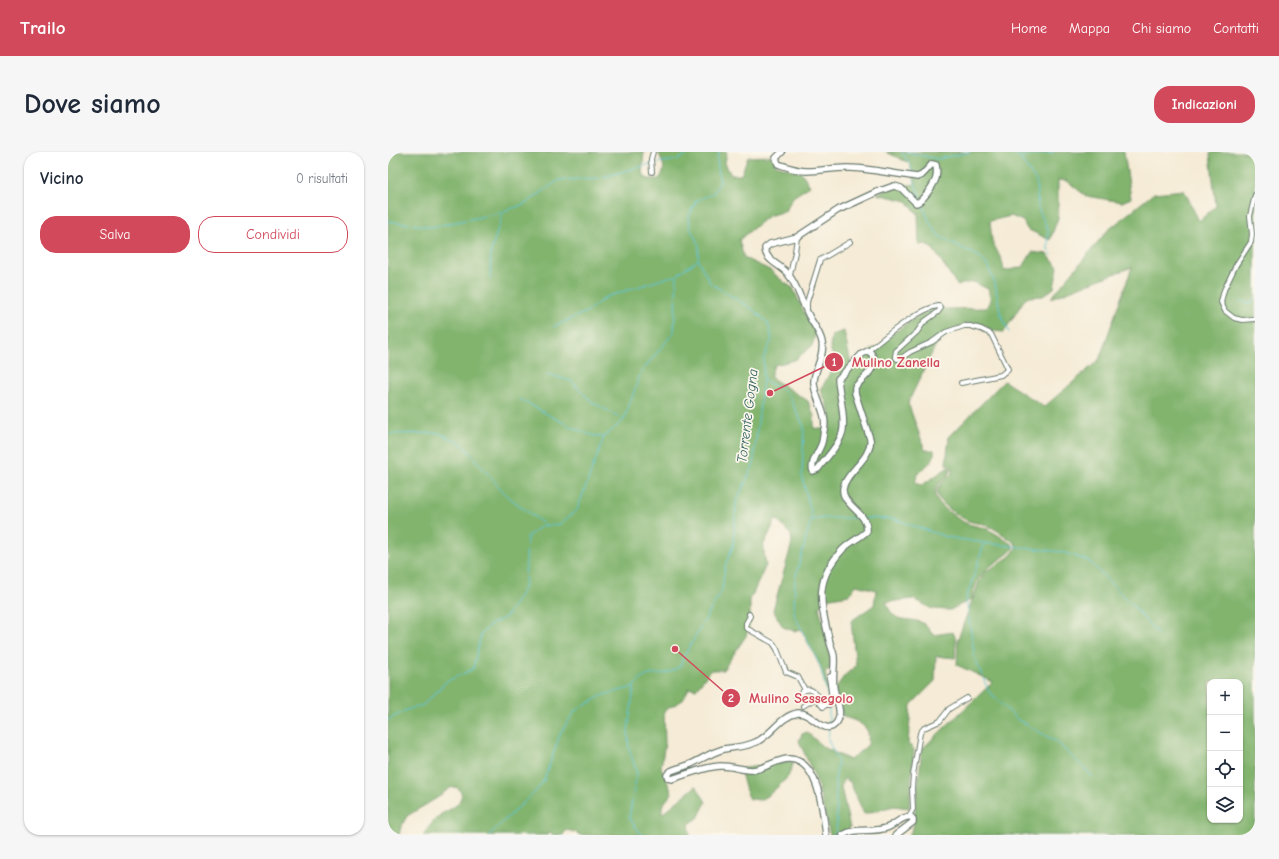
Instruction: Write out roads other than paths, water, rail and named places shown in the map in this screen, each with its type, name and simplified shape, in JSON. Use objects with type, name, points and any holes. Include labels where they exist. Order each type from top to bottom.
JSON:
[{"type":"street","points":[[652,172],[651,164],[653,152]]},
{"type":"street","points":[[782,152],[776,158],[778,164],[808,171],[850,168],[875,170],[917,177],[922,175],[932,164],[936,165],[937,172],[936,180],[921,201],[916,203],[901,188],[894,186],[838,210],[797,237],[770,244],[765,248],[765,252],[768,257],[790,275],[807,314],[815,325],[822,343],[820,362],[814,382],[825,419],[825,426],[821,445],[813,463],[813,471],[818,469],[841,437],[843,429],[842,404],[838,379],[862,354],[912,317],[929,309],[940,306],[941,308],[939,311],[926,319],[917,332],[896,351],[895,356],[897,359],[900,359],[910,352],[932,342],[946,332],[957,328],[970,326],[989,332],[993,337],[997,349],[1008,369],[1001,375],[962,383]]},
{"type":"street","points":[[1255,195],[1250,216],[1252,234],[1251,242],[1236,265],[1224,290],[1221,302],[1223,309],[1232,317],[1238,319],[1255,319]]},
{"type":"street","points":[[790,275],[797,237]]},
{"type":"street","points":[[807,314],[806,302],[820,260],[850,242]]},
{"type":"street","points":[[826,835],[815,782],[809,770],[800,762],[792,759],[786,759],[756,769],[748,770],[720,765],[672,780],[668,778],[667,775],[670,771],[692,764],[723,749],[741,747],[757,742],[792,715],[799,713],[807,714],[827,728],[834,725],[838,721],[840,714],[833,675],[834,657],[821,600],[824,577],[834,559],[844,548],[867,531],[867,526],[863,518],[846,499],[843,493],[843,487],[870,450],[871,445],[855,393],[855,387],[868,374],[874,365],[875,360],[868,351]]},
{"type":"street","points":[[749,614],[750,616],[746,623],[746,628],[773,643],[786,672],[797,676],[805,690]]},
{"type":"street","points":[[803,706],[814,699],[817,700],[823,707],[829,705],[832,700],[829,677],[833,675]]},
{"type":"street","points":[[796,698],[808,689],[817,693],[826,705]]},
{"type":"street","points":[[843,835],[852,831],[880,830],[888,828],[909,816],[913,809],[913,775],[920,733],[924,728],[940,721],[949,709],[967,698]]},
{"type":"street","points":[[896,835],[913,822],[913,819],[909,816]]},
{"type":"waterway","points":[[654,163],[678,160],[691,152]]},
{"type":"waterway","name":"Torrente Gogna","points":[[634,686],[639,680],[648,675],[666,673],[680,666],[684,656],[722,590],[725,566],[733,546],[736,502],[753,466],[764,357],[772,339],[768,323],[751,308],[710,283],[698,260],[699,245],[690,228],[689,216],[696,201],[713,193],[720,182],[717,160],[719,152]]},
{"type":"waterway","points":[[902,152],[910,165],[913,175]]},
{"type":"waterway","points":[[906,152],[937,159],[970,152]]},
{"type":"waterway","points":[[991,152],[1013,154],[1019,157],[1036,181],[1038,208],[1048,230],[1048,249],[1052,255]]},
{"type":"waterway","points":[[1020,157],[1054,152]]},
{"type":"waterway","points":[[388,221],[432,227],[495,214],[525,204],[559,180],[599,178],[651,164]]},
{"type":"waterway","points":[[914,180],[920,198]]},
{"type":"waterway","points":[[922,203],[930,223],[939,236],[980,257],[987,265],[995,283],[1000,312],[1009,332]]},
{"type":"waterway","points":[[490,278],[491,251],[503,213]]},
{"type":"waterway","points":[[388,720],[406,710],[423,705],[447,681],[473,669],[481,634],[490,625],[506,617],[525,587],[527,537],[541,526],[560,524],[577,510],[604,437],[624,420],[641,372],[674,332],[677,276],[680,272],[698,260]]},
{"type":"waterway","points":[[553,327],[586,312],[606,297],[676,276]]},
{"type":"waterway","points":[[1240,301],[1250,303],[1255,299]]},
{"type":"waterway","points":[[547,374],[571,381],[592,402],[623,419]]},
{"type":"waterway","points":[[763,380],[788,394],[804,427],[802,477],[811,512],[811,520],[795,579],[794,614],[820,666],[829,701]]},
{"type":"waterway","points":[[520,399],[574,428],[586,433],[604,437]]},
{"type":"waterway","points":[[388,434],[439,433],[461,443],[507,496],[545,525]]},
{"type":"waterway","points":[[811,520],[825,518],[860,518]]},
{"type":"waterway","points":[[865,518],[894,519],[946,537],[1062,552],[1089,561],[1136,609],[1159,636]]},
{"type":"waterway","points":[[984,544],[966,599],[975,659],[989,692],[1018,720],[1057,742],[1093,777]]},
{"type":"waterway","points":[[634,687],[628,730],[629,749],[637,773],[629,818],[642,835]]},
{"type":"waterway","points":[[489,835],[536,791],[544,780],[561,732],[575,711],[603,695],[634,687]]},
{"type":"waterway","points":[[829,706],[829,723]]},
{"type":"waterway","points":[[829,730],[828,740],[838,761],[835,781],[837,823],[835,835]]},
{"type":"place","name":"Mulino Zanella","points":[[770,393]]},
{"type":"place","name":"Mulino Sessegolo","points":[[675,649]]}]
